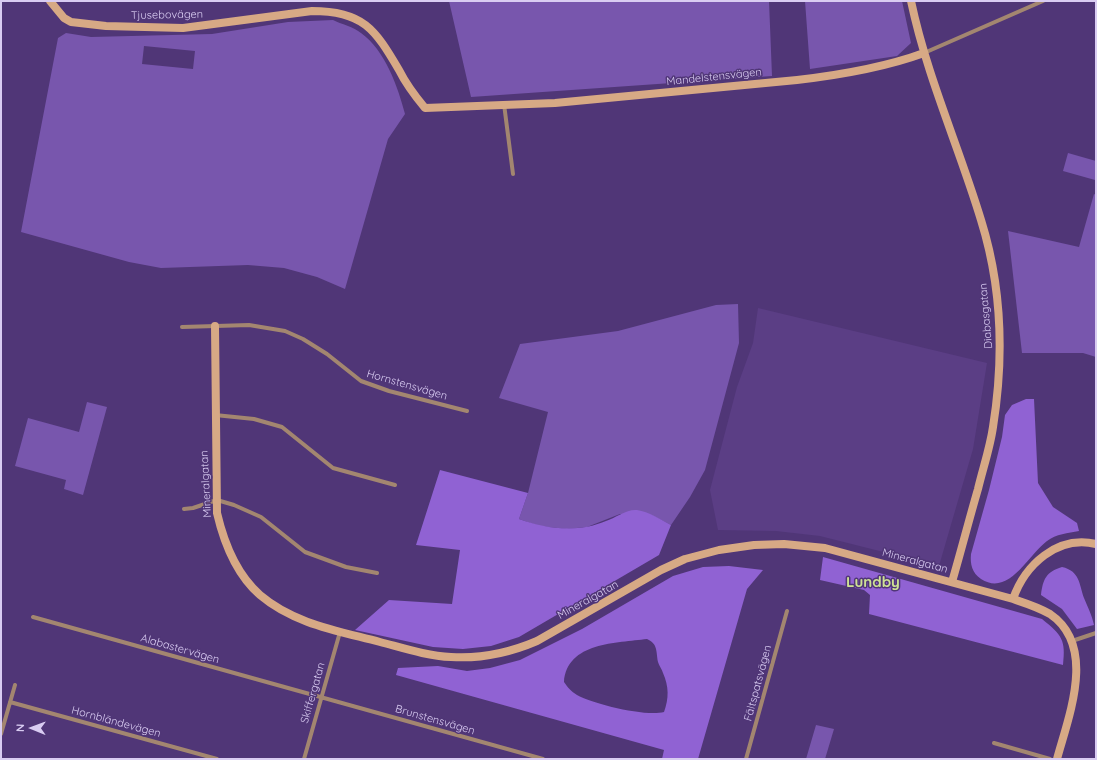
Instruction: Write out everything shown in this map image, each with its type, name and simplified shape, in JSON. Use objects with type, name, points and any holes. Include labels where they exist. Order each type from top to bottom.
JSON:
[{"type":"street","name":"Tjusebovägen","points":[[50,1],[64,18],[71,22],[106,26],[183,28],[312,11],[332,11],[344,14],[361,22],[375,33],[386,47],[405,80]]},
{"type":"street","points":[[911,1],[924,53],[1043,1]]},
{"type":"street","name":"Mandelstensvägen","points":[[405,80],[425,108],[555,103],[804,79],[888,64],[924,53]]},
{"type":"street","name":"Diabasgatan","points":[[924,53],[981,220],[990,258],[1001,334],[1000,373],[993,428],[952,582]]},
{"type":"street","points":[[504,104],[513,174]]},
{"type":"street","name":"Hornstensvägen","points":[[182,327],[249,325],[285,331],[327,354],[361,381],[388,391],[467,411]]},
{"type":"street","name":"Mineralgatan","points":[[215,326],[217,513],[229,553],[244,578],[274,606],[290,614],[340,632],[412,651],[451,657],[499,654],[515,650],[537,641],[661,570],[685,559],[719,550],[754,545],[784,544],[825,548],[1013,599],[1039,608],[1051,615],[1061,624],[1072,641],[1077,655],[1078,669],[1076,689],[1056,759]]},
{"type":"street","points":[[215,415],[254,419],[282,427],[334,468],[395,485]]},
{"type":"street","points":[[184,508],[197,507],[217,500],[234,505],[261,517],[305,552],[346,567],[377,573]]},
{"type":"street","points":[[1013,599],[1018,585],[1026,572],[1040,556],[1065,545],[1090,542],[1096,544]]},
{"type":"street","name":"Fältspatsvägen","points":[[746,759],[787,611]]},
{"type":"street","name":"Alabastervägen","points":[[33,617],[322,697]]},
{"type":"street","name":"Skiffergatan","points":[[304,759],[340,632]]},
{"type":"street","points":[[1072,641],[1096,633]]},
{"type":"street","points":[[1,734],[15,685]]},
{"type":"street","name":"Brunstensvägen","points":[[322,697],[543,759]]},
{"type":"street","name":"Hornbländevägen","points":[[10,702],[217,759]]},
{"type":"street","points":[[994,743],[1050,759]]},
{"type":"shaded area","points":[[449,1],[769,1],[772,76],[471,97]]},
{"type":"shaded area","points":[[805,1],[902,1],[911,43],[897,56],[810,69]]},
{"type":"shaded area","points":[[333,20],[351,27],[361,33],[377,49],[384,59],[399,92],[405,114],[388,139],[345,289],[317,277],[284,268],[248,265],[161,268],[129,262],[21,232],[58,38],[66,33],[91,37],[212,34],[288,22]],"holes":[[[144,46],[195,51],[193,69],[142,64]]]},
{"type":"shaded area","points":[[1068,153],[1096,161],[1095,180],[1063,171]]},
{"type":"shaded area","points":[[1094,194],[1096,195],[1096,357],[1083,353],[1022,353],[1008,231],[1079,247]]},
{"type":"shaded area","points":[[738,304],[739,343],[705,470],[690,497],[671,525],[651,515],[620,514],[587,527],[567,529],[539,526],[519,519],[528,493],[548,412],[499,398],[520,344],[618,331],[716,305]]},
{"type":"shaded area","points":[[758,308],[987,363],[973,449],[939,566],[820,536],[776,531],[718,530],[710,490],[737,387],[753,343]]},
{"type":"shaded area","points":[[1026,399],[1034,399],[1038,483],[1053,507],[1077,523],[1079,531],[1062,534],[1047,541],[1009,579],[1000,583],[991,583],[978,577],[971,565],[971,554],[1002,437],[1005,415],[1012,405]]},
{"type":"shaded area","points":[[87,402],[107,407],[83,495],[64,489],[66,480],[15,466],[28,418],[79,432]]},
{"type":"shaded area","points":[[440,470],[528,493],[519,519],[540,525],[562,528],[584,527],[595,525],[629,511],[637,510],[650,514],[671,525],[659,555],[519,637],[491,646],[463,649],[433,647],[355,630],[389,600],[452,604],[460,550],[416,545]]},
{"type":"shaded area","points":[[823,557],[1042,619],[1054,629],[1061,639],[1064,650],[1063,665],[869,614],[870,595],[864,590],[820,580]]},
{"type":"shaded area","points":[[729,566],[763,570],[747,589],[698,759],[662,759],[664,750],[396,675],[398,668],[438,666],[467,671],[490,668],[520,660],[582,629],[673,576],[703,567]],"holes":[[[647,639],[651,641],[656,648],[658,662],[663,672],[667,688],[667,702],[664,712],[645,713],[607,706],[577,695],[564,682],[567,669],[574,659],[584,652],[595,647],[608,644]]]},
{"type":"shaded area","points":[[1062,567],[1068,569],[1076,575],[1094,625],[1077,629],[1062,609],[1041,595],[1046,577],[1052,571]]},
{"type":"shaded area","points":[[816,725],[834,729],[825,759],[806,759]]},
{"type":"district","name":"Lundby","points":[[873,582]]}]
